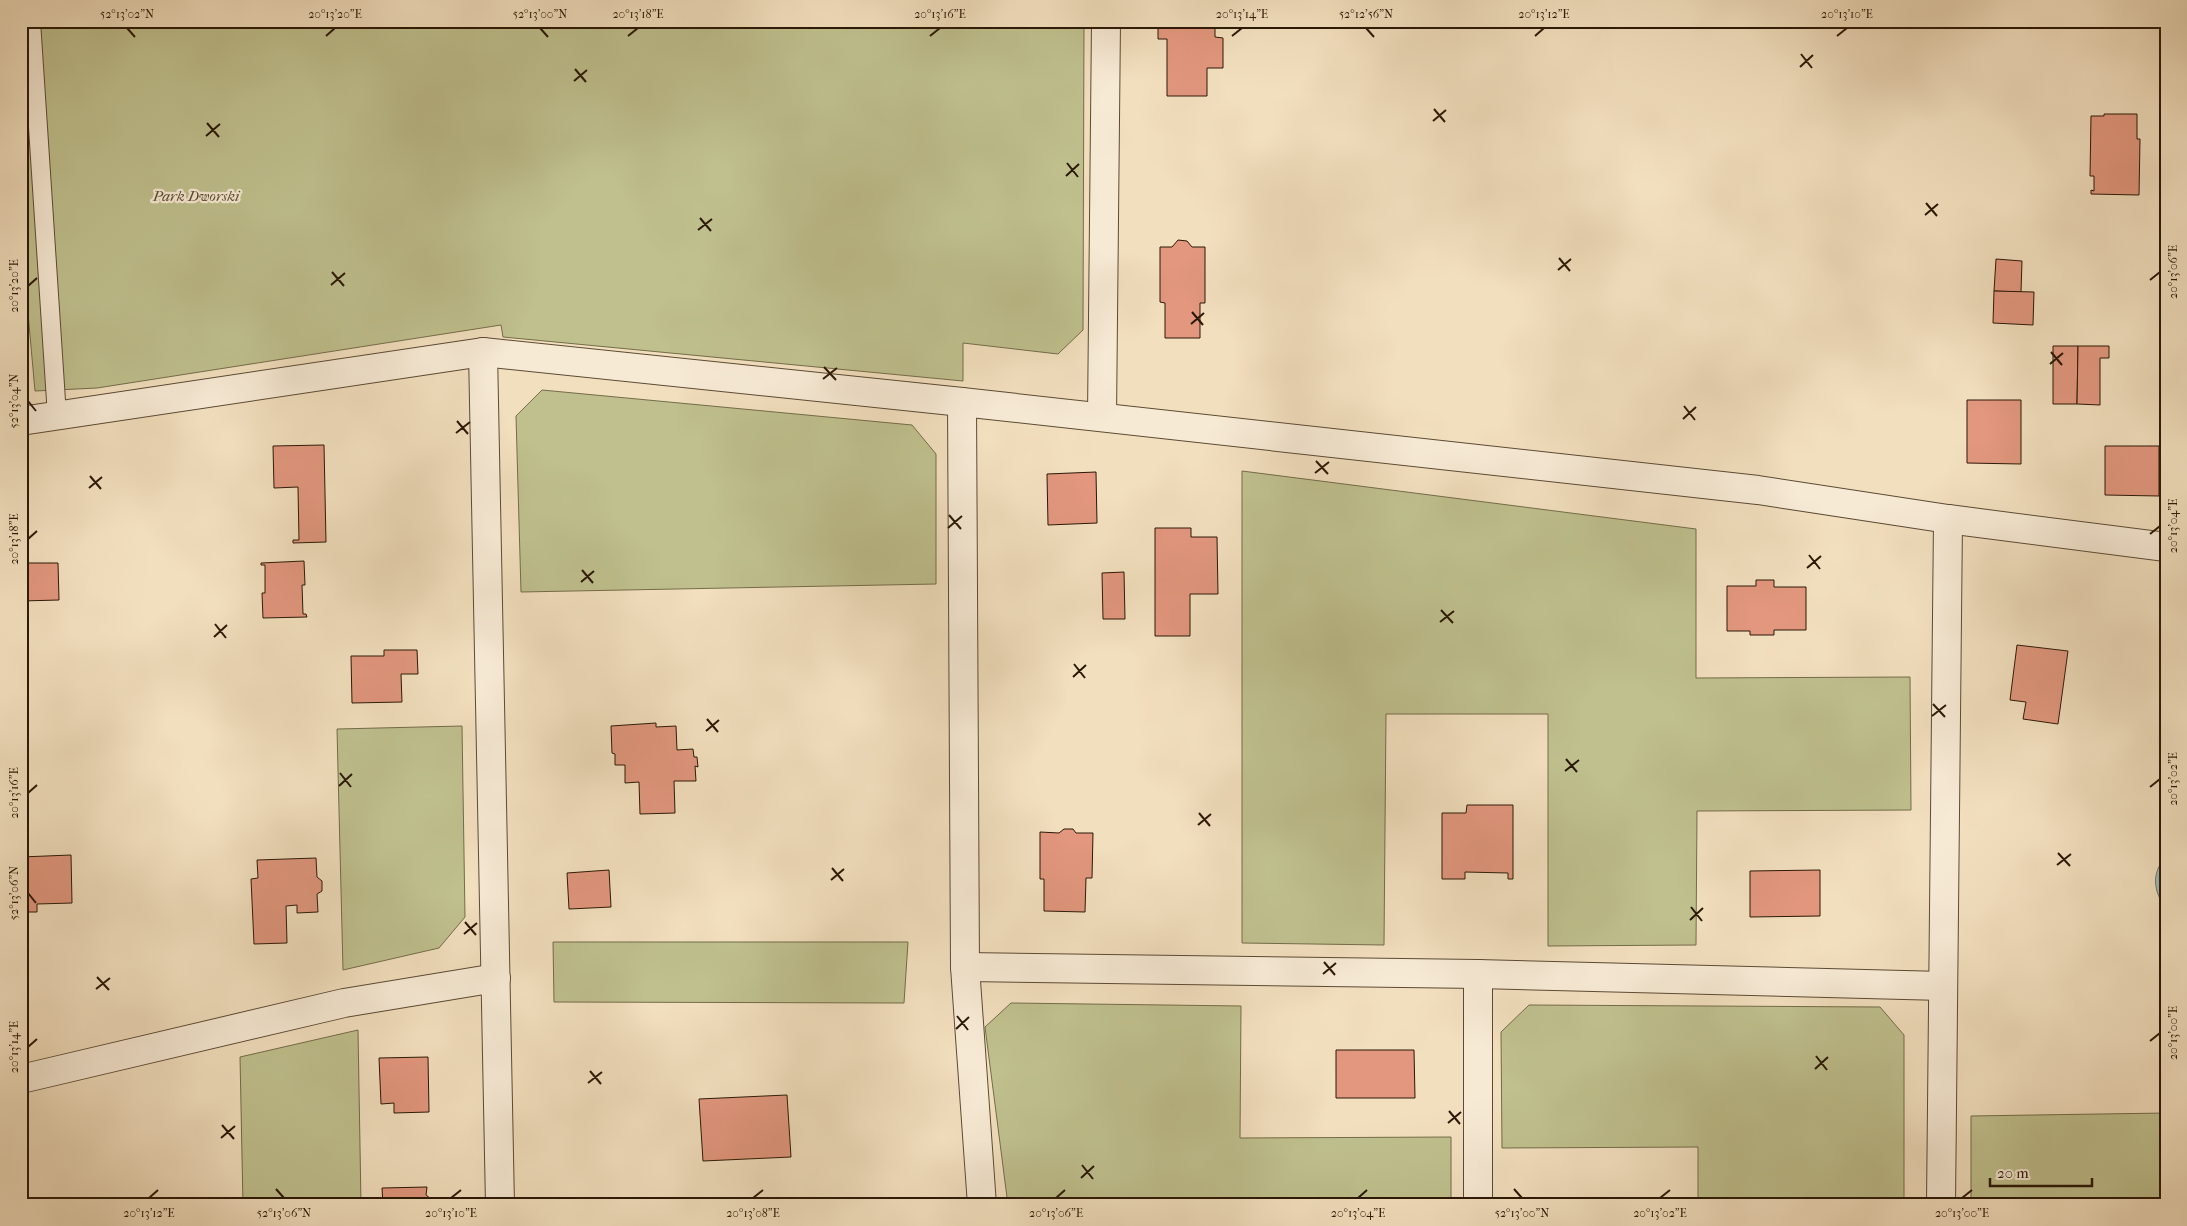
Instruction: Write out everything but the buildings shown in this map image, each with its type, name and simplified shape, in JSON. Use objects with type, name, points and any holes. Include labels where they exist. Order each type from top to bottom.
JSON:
[{"type":"street","points":[[1102,418],[1106,21]]},
{"type":"street","points":[[483,352],[500,1205]]},
{"type":"street","points":[[21,421],[483,352],[962,402],[1758,490],[1948,519],[2166,547]]},
{"type":"street","points":[[962,402],[965,967],[982,1205]]},
{"type":"street","points":[[1941,1205],[1948,519]]},
{"type":"street","points":[[965,967],[1478,974],[1943,986]]},
{"type":"street","points":[[1478,974],[1478,1205]]},
{"type":"street","points":[[21,1079],[344,1003],[496,978]]},
{"type":"lane","points":[[31,21],[57,416]]},
{"type":"green space","name":"Park Dworski","points":[[21,21],[1084,21],[1083,330],[1058,354],[963,343],[963,381],[503,337],[501,325],[97,388],[35,391],[21,236]]},
{"type":"green space","points":[[542,390],[912,425],[936,454],[936,584],[521,592],[516,416]]},
{"type":"green space","points":[[1242,471],[1696,529],[1696,678],[1910,677],[1911,810],[1697,811],[1696,945],[1548,946],[1548,714],[1386,714],[1384,945],[1242,943]]},
{"type":"green space","points":[[462,726],[465,917],[439,948],[343,970],[337,729]]},
{"type":"green space","points":[[553,942],[908,942],[904,1003],[554,1002]]},
{"type":"green space","points":[[1011,1003],[1241,1006],[1240,1138],[1451,1137],[1451,1205],[1008,1205],[985,1027]]},
{"type":"green space","points":[[1529,1005],[1880,1007],[1904,1035],[1904,1205],[1698,1205],[1698,1147],[1502,1148],[1501,1032]]},
{"type":"green space","points":[[358,1030],[361,1205],[243,1205],[240,1057]]},
{"type":"green space","points":[[2166,1113],[2166,1205],[1971,1205],[1971,1116]]},
{"type":"water","points":[[2166,856],[2166,909],[2156,889],[2156,876]]}]
